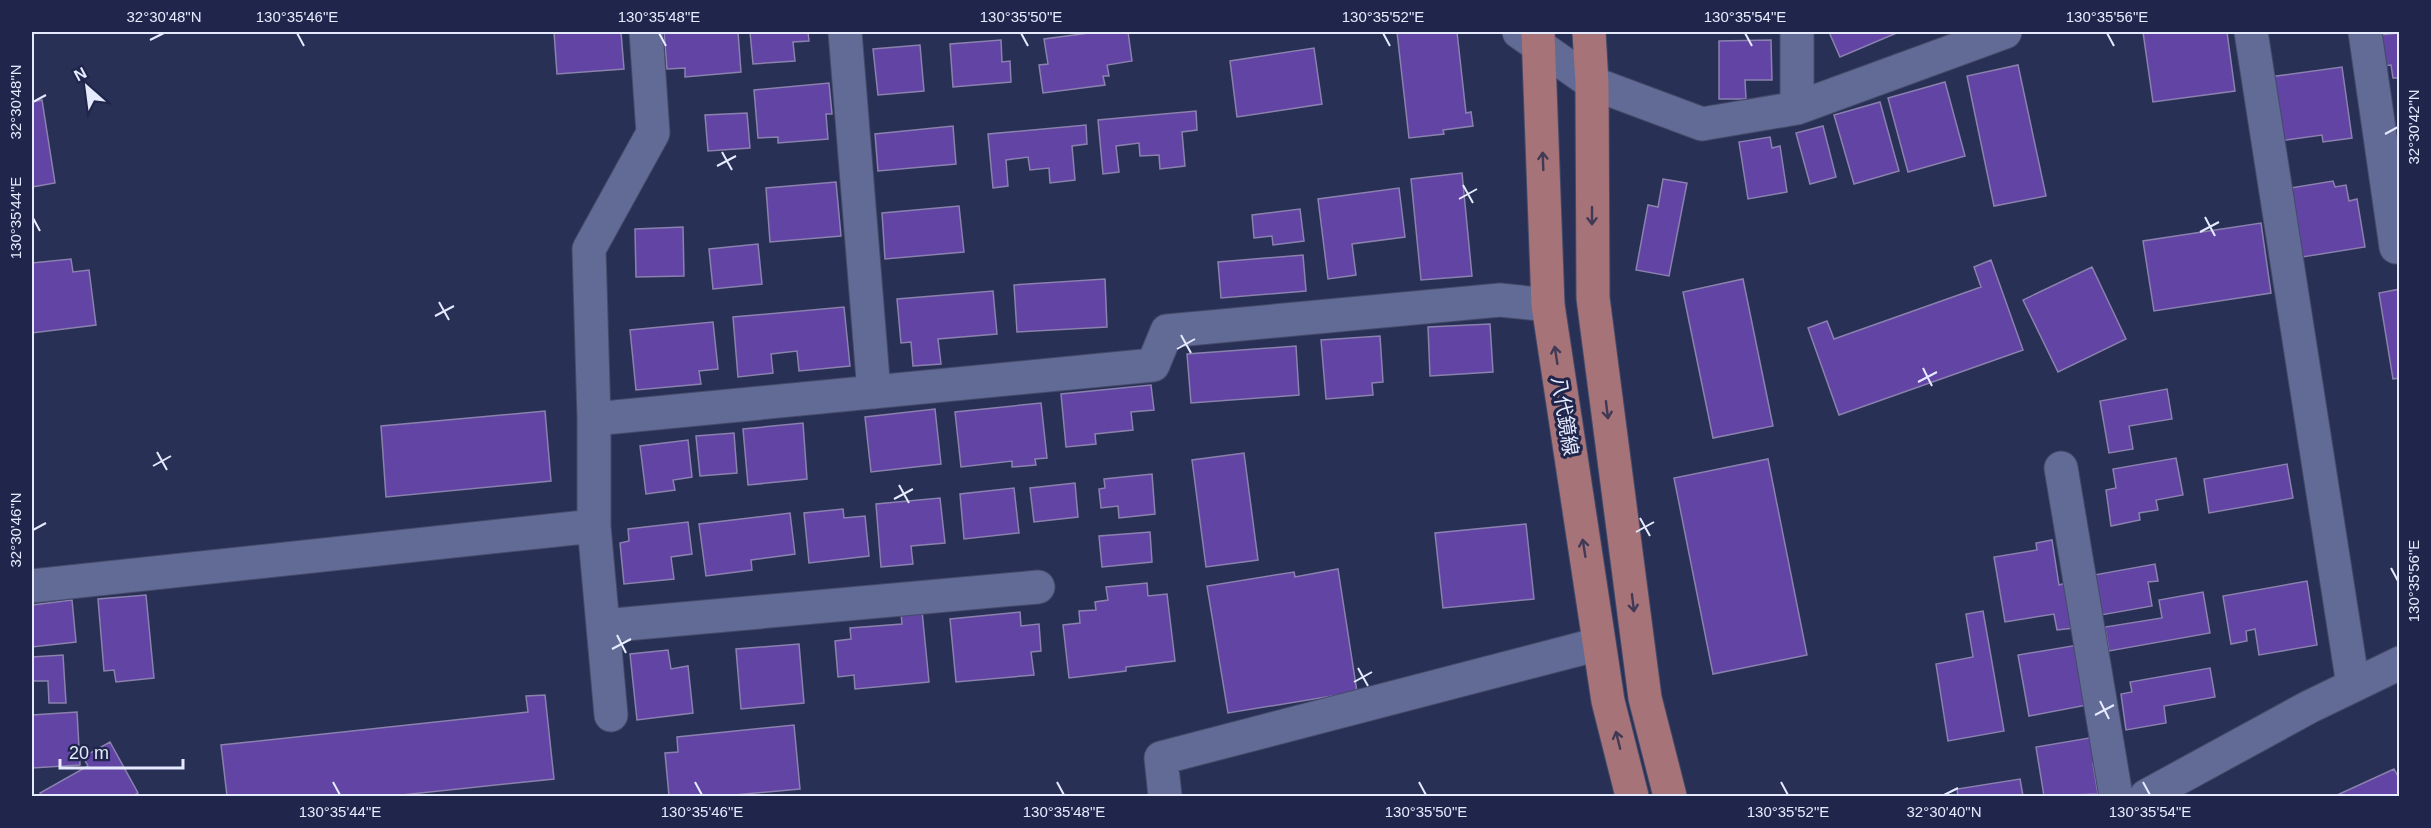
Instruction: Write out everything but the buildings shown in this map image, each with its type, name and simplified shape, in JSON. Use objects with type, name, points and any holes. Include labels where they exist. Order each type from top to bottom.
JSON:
[{"type":"main road","points":[[1589,32],[1592,83],[1593,298],[1645,698],[1670,796]]},
{"type":"main road","name":"八代鏡線","points":[[1532,37],[1548,304],[1608,701],[1632,796]]},
{"type":"street","points":[[611,715],[594,526],[594,419],[589,249],[653,133],[646,32]]},
{"type":"street","points":[[845,32],[874,392]]},
{"type":"street","points":[[1797,32],[1797,108]]},
{"type":"street","points":[[1532,37],[1592,83],[1702,124],[1797,108],[2005,32]]},
{"type":"street","points":[[2251,32],[2353,685]]},
{"type":"street","points":[[2365,32],[2396,247]]},
{"type":"street","points":[[594,419],[1153,365],[1167,331],[1500,300],[1548,304]]},
{"type":"street","points":[[2061,468],[2116,796]]},
{"type":"street","points":[[32,586],[594,526]]},
{"type":"street","points":[[603,626],[1038,587]]},
{"type":"street","points":[[1165,796],[1161,758],[1599,644]]},
{"type":"street","points":[[2146,796],[2233,747],[2400,663]]}]
